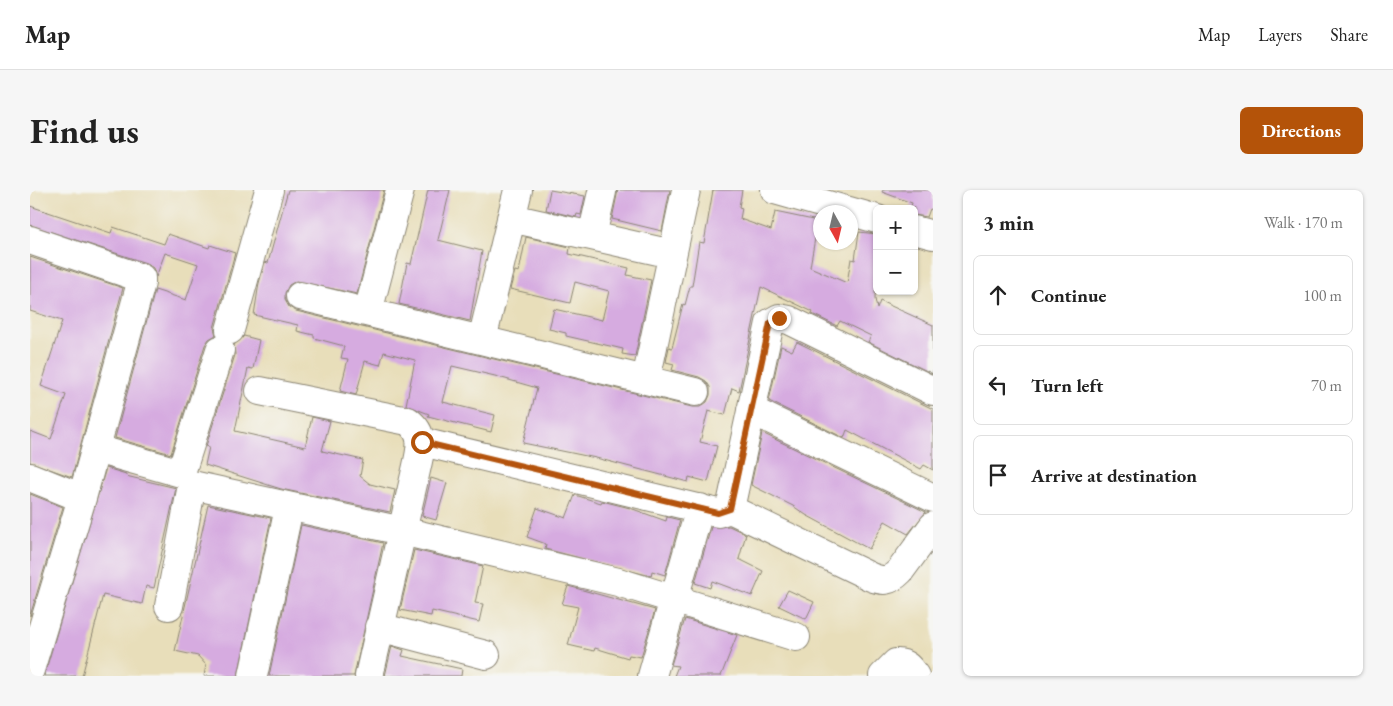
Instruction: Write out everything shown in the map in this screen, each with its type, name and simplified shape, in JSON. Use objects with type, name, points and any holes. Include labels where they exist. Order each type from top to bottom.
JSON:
[{"type":"street","points":[[96,448],[181,473],[225,340],[268,190]]},
{"type":"street","points":[[368,312],[400,190]]},
{"type":"street","points":[[482,340],[518,190]]},
{"type":"street","points":[[646,380],[686,190]]},
{"type":"street","points":[[775,190],[873,218]]},
{"type":"street","points":[[592,236],[602,192]]},
{"type":"street","points":[[511,218],[672,254]]},
{"type":"street","points":[[918,231],[933,235]]},
{"type":"street","points":[[30,240],[141,278],[139,294],[82,498],[30,670]]},
{"type":"street","points":[[300,296],[695,392]]},
{"type":"street","points":[[730,509],[770,323],[779,318],[789,320],[933,391]]},
{"type":"street","points":[[260,391],[408,421],[419,433],[422,442],[369,676]]},
{"type":"street","points":[[751,410],[933,498]]},
{"type":"street","points":[[422,442],[718,513],[730,509],[883,581],[893,578],[900,571],[933,526]]},
{"type":"street","points":[[30,477],[82,498]]},
{"type":"street","points":[[169,606],[192,485],[289,508],[402,531],[618,582],[676,598],[796,637]]},
{"type":"street","points":[[253,676],[289,508]]},
{"type":"street","points":[[652,676],[676,598],[700,508]]},
{"type":"street","points":[[379,627],[486,655]]},
{"type":"street","points":[[883,676],[896,663],[901,662],[906,664],[915,676]]},
{"type":"building","points":[[288,190],[384,190],[357,294],[296,281],[289,285],[285,293],[285,300],[289,307],[296,311],[692,407],[700,407],[707,402],[710,395],[710,387],[706,381],[699,377],[672,370],[674,364],[666,362],[669,347],[672,348],[683,304],[685,305],[690,286],[692,286],[699,242],[704,243],[713,190],[742,190],[739,207],[742,208],[740,219],[771,230],[775,212],[813,220],[813,250],[810,267],[847,283],[851,259],[855,260],[856,250],[858,250],[859,232],[873,234],[873,295],[875,295],[877,309],[880,301],[933,325],[933,374],[868,342],[871,336],[840,321],[837,326],[761,287],[739,391],[732,388],[725,415],[708,411],[700,442],[717,446],[708,482],[689,477],[688,482],[596,458],[523,443],[537,388],[495,376],[452,366],[443,402],[495,415],[491,432],[428,416],[429,414],[406,405],[415,360],[384,352],[380,365],[365,361],[356,395],[340,391],[348,359],[341,358],[344,346],[297,331],[298,325],[254,315],[259,283],[265,262],[268,263]]},
{"type":"building","points":[[428,190],[450,190],[438,240],[482,251],[470,321],[399,304],[407,263],[411,264]]},
{"type":"building","points":[[550,190],[585,196],[581,215],[577,214],[576,217],[546,210]]},
{"type":"building","points":[[618,190],[670,190],[662,231],[612,219]]},
{"type":"building","points":[[883,190],[933,190],[933,210],[930,209],[927,217],[918,216],[918,205],[911,205],[912,203],[882,192]]},
{"type":"building","points":[[30,206],[111,233],[113,227],[164,244],[168,234],[209,248],[210,245],[235,253],[214,328],[216,335],[209,339],[205,345],[171,454],[115,438],[155,290],[186,300],[198,264],[165,253],[156,277],[153,268],[146,263],[30,225]]},
{"type":"building","points":[[526,237],[570,247],[569,254],[629,268],[627,275],[651,280],[635,356],[622,354],[623,349],[566,336],[566,333],[549,329],[554,309],[602,320],[609,291],[575,282],[570,303],[510,289],[515,271],[519,272]]},
{"type":"building","points":[[30,257],[123,288],[72,477],[30,462],[30,431],[51,439],[66,395],[41,386],[62,321],[30,311]]},
{"type":"building","points":[[244,336],[259,340],[253,369],[248,368],[235,431],[305,447],[312,417],[330,421],[322,451],[363,460],[360,476],[370,484],[395,490],[390,512],[281,489],[205,465],[209,447],[206,446],[235,355],[234,345]]},
{"type":"building","points":[[797,342],[933,409],[933,470],[924,465],[921,469],[847,430],[844,438],[769,401],[781,346],[792,351]]},
{"type":"building","points":[[762,433],[926,512],[908,534],[885,521],[869,549],[793,506],[751,485]]},
{"type":"building","points":[[106,468],[126,474],[126,476],[176,488],[154,588],[146,586],[142,604],[103,595],[82,676],[44,676]]},
{"type":"building","points":[[431,478],[447,483],[436,520],[422,516]]},
{"type":"building","points":[[30,494],[63,507],[30,616]]},
{"type":"building","points":[[575,495],[601,503],[602,501],[630,508],[666,521],[667,517],[680,520],[665,575],[652,571],[651,576],[545,549],[546,544],[527,537],[537,508],[566,518]]},
{"type":"building","points":[[208,505],[271,518],[238,676],[204,676],[206,665],[198,656],[175,651]]},
{"type":"building","points":[[301,525],[383,543],[354,676],[269,676]]},
{"type":"building","points":[[729,526],[746,534],[739,559],[763,571],[752,596],[712,581],[710,588],[695,583],[711,527]]},
{"type":"building","points":[[414,550],[483,566],[475,603],[483,604],[479,622],[432,611],[431,616],[400,610]]},
{"type":"building","points":[[568,586],[655,610],[641,657],[629,655],[628,658],[595,648],[594,651],[568,645],[578,607],[562,604]]},
{"type":"building","points":[[788,590],[814,602],[806,619],[779,606]]},
{"type":"building","points":[[685,619],[737,635],[721,676],[674,676],[678,666],[671,665]]},
{"type":"building","points":[[392,646],[404,650],[402,656],[462,669],[461,676],[385,676]]},
{"type":"route","points":[[422,442],[718,513],[726,512],[730,509],[770,323],[779,318]]}]
